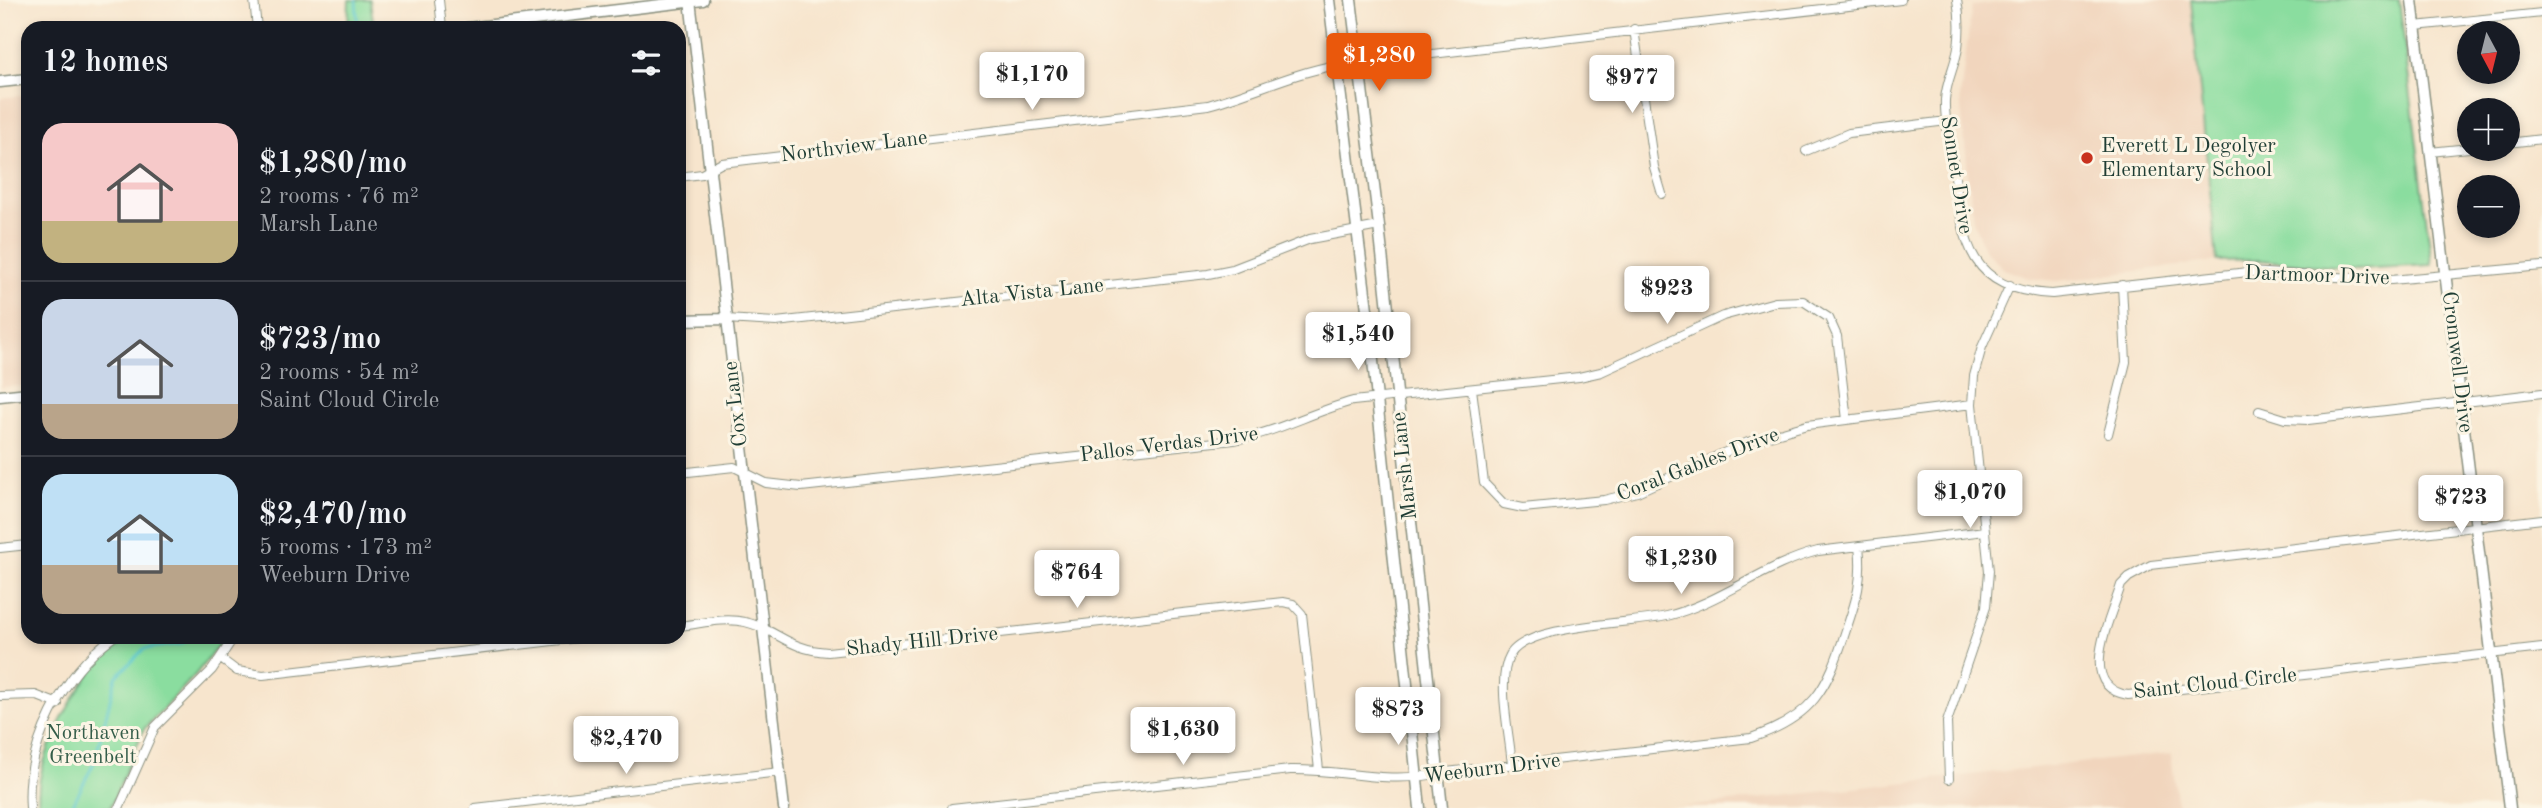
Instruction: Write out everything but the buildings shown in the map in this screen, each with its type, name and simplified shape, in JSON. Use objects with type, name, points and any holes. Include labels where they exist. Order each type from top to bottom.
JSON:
[{"type":"street","points":[[254,0],[256,21]]},
{"type":"street","points":[[439,0],[441,21]]},
{"type":"street","points":[[525,21],[703,0]]},
{"type":"street","name":"Marsh Lane","points":[[1329,0],[1358,229],[1420,808]]},
{"type":"street","name":"Marsh Lane","points":[[1351,0],[1379,226],[1442,808]]},
{"type":"street","name":"Northview Lane","points":[[686,176],[702,174],[722,163],[1208,105],[1237,97],[1278,79],[1337,65],[1901,0]]},
{"type":"street","name":"Sonnet Drive","points":[[1957,0],[1958,49],[1948,80],[1947,121],[1963,236],[1977,263],[1990,275],[2010,285]]},
{"type":"street","name":"Cromwell Drive","points":[[2412,0],[2510,808]]},
{"type":"street","name":"Cox Lane","points":[[690,1],[784,808]]},
{"type":"street","points":[[2415,26],[2542,13]]},
{"type":"street","points":[[1634,29],[1654,167],[1662,194]]},
{"type":"street","points":[[0,82],[21,80]]},
{"type":"street","points":[[1805,151],[1849,133],[1947,121]]},
{"type":"street","points":[[2520,142],[2542,139]]},
{"type":"street","points":[[2430,152],[2457,149]]},
{"type":"street","name":"Alta Vista Lane","points":[[686,320],[776,322],[1208,274],[1261,260],[1310,239],[1379,226]]},
{"type":"street","name":"Dartmoor Drive","points":[[2010,285],[2029,293],[2052,294],[2248,272],[2351,280],[2446,276],[2542,266]]},
{"type":"street","points":[[1949,779],[1947,722],[1986,607],[1989,571],[1972,404],[1974,376],[1982,347],[2010,285]]},
{"type":"street","points":[[2108,434],[2126,362],[2122,285]]},
{"type":"street","name":"Pallos Verdas Drive","points":[[686,472],[734,467],[766,483],[801,487],[1234,440],[1271,431],[1321,409],[1377,399],[1601,372],[1723,316],[1775,302],[1803,301],[1829,318],[1837,336],[1847,420]]},
{"type":"street","name":"Coral Gables Drive","points":[[1472,389],[1484,483],[1504,503],[1523,509],[1604,500],[1637,492],[1748,442],[1807,425],[1972,404]]},
{"type":"street","points":[[2259,411],[2285,419],[2308,420],[2542,393]]},
{"type":"street","points":[[0,396],[21,394]]},
{"type":"street","name":"Saint Cloud Circle","points":[[2542,519],[2151,565],[2129,577],[2121,585],[2097,664],[2105,685],[2115,693],[2128,695],[2542,648]]},
{"type":"street","points":[[1512,765],[1503,673],[1510,653],[1521,643],[1549,634],[1667,616],[1698,606],[1795,557],[1859,546],[1984,531]]},
{"type":"street","points":[[0,548],[21,546]]},
{"type":"street","name":"Weeburn Drive","points":[[952,808],[1259,773],[1319,770],[1380,779],[1417,779],[1438,774],[1751,738],[1787,724],[1824,690],[1860,587],[1859,546]]},
{"type":"street","name":"Shady Hill Drive","points":[[686,625],[729,620],[744,622],[811,651],[850,651],[1269,603],[1293,604],[1302,614],[1319,770]]},
{"type":"street","points":[[30,808],[31,767],[43,731],[89,658],[105,644]]},
{"type":"street","points":[[119,808],[155,727],[221,659],[230,644]]},
{"type":"street","points":[[221,659],[237,671],[263,675],[527,644]]},
{"type":"street","points":[[0,696],[35,695],[58,704]]},
{"type":"street","points":[[475,808],[780,772]]},
{"type":"shaded area","name":"Everett L Degolyer Elementary School","points":[[2024,0],[2191,0],[2217,261],[2058,281],[2029,278],[2004,269],[1984,249],[1973,220],[1960,97],[1972,6]]},
{"type":"shaded area","points":[[21,96],[21,386],[0,387],[0,98]]},
{"type":"shaded area","points":[[2171,753],[2178,808],[1676,808],[2033,768]]},
{"type":"green space","points":[[349,0],[370,0],[373,21],[348,21]]},
{"type":"green space","points":[[2191,0],[2399,0],[2432,265],[2356,269],[2259,260],[2217,261]]},
{"type":"green space","name":"Northaven Greenbelt","points":[[121,644],[219,644],[195,675],[144,729],[110,808],[39,808],[41,773],[54,735],[73,699],[93,669]]},
{"type":"waterway","points":[[356,0],[358,21]]},
{"type":"waterway","points":[[71,808],[94,763],[116,677],[144,649],[182,644]]},
{"type":"place","name":"Everett L Degolyer Elementary School","points":[[2087,158]]}]
